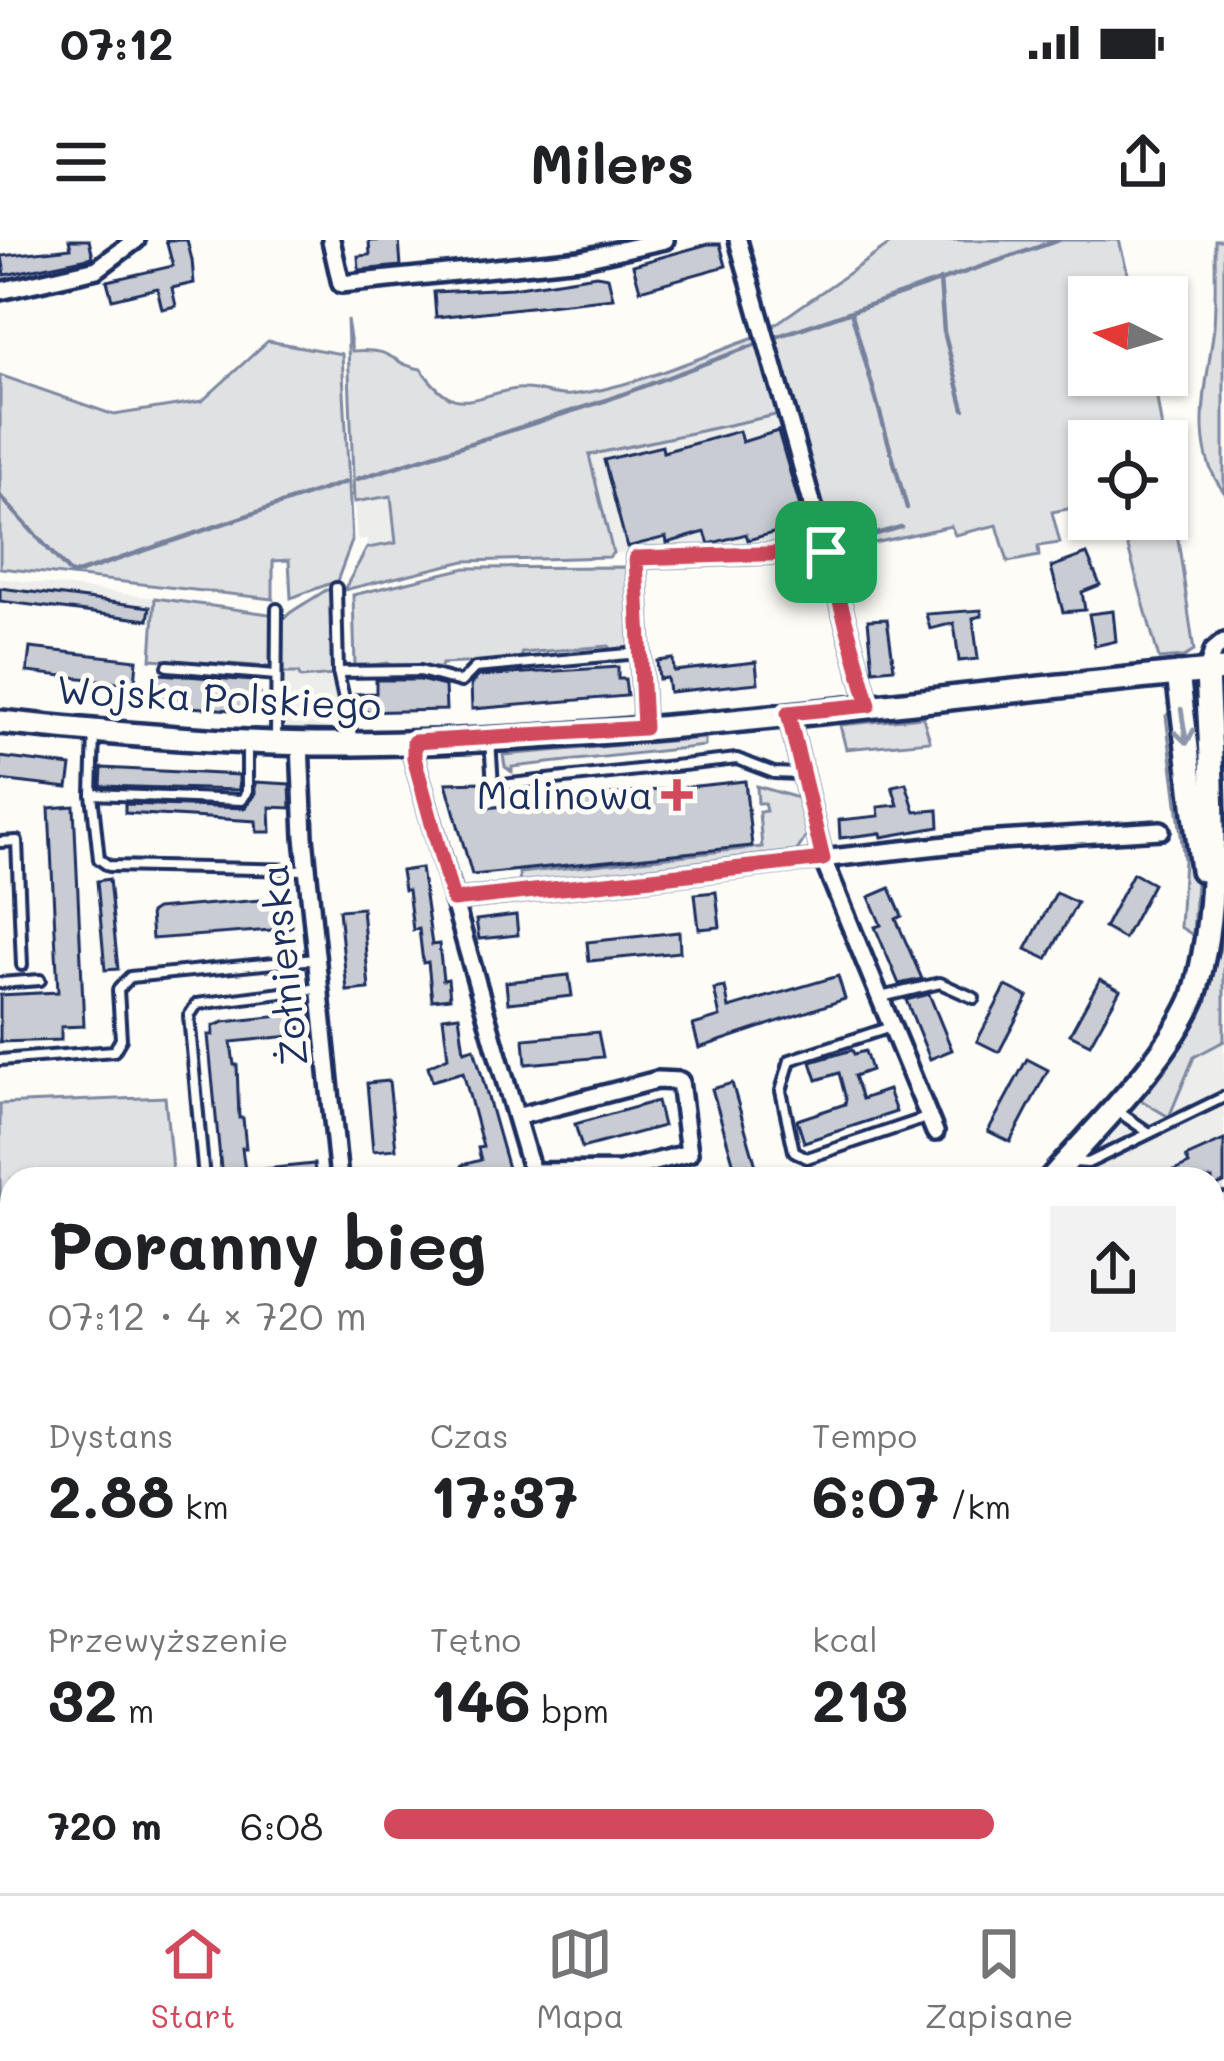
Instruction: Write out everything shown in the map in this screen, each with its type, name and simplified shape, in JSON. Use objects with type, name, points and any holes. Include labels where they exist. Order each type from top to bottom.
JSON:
[{"type":"street","points":[[0,291],[97,269],[136,240]]},
{"type":"street","points":[[331,240],[340,284],[580,259],[665,240]]},
{"type":"street","points":[[738,240],[869,705]]},
{"type":"street","points":[[644,728],[636,558],[826,552]]},
{"type":"street","points":[[1062,1167],[1156,1055],[1194,997],[1214,909],[1213,651],[1224,642]]},
{"type":"street","name":"Wojska Polskiego","points":[[0,722],[300,743],[490,739],[644,728],[1216,670]]},
{"type":"street","points":[[1178,674],[1202,856],[1214,909]]},
{"type":"street","points":[[788,713],[823,859],[933,1124]]},
{"type":"street","points":[[414,742],[414,758],[531,1167]]},
{"type":"street","name":"Żołnierska","points":[[300,743],[307,870],[339,1167]]},
{"type":"street","points":[[453,900],[1065,834],[1161,830]]},
{"type":"street","points":[[516,1118],[657,1080],[680,1081],[689,1153],[635,1167]]},
{"type":"lane","points":[[336,588],[338,672],[354,744]]},
{"type":"lane","points":[[277,609],[277,742]]},
{"type":"lane","points":[[338,672],[420,671],[461,682],[475,668],[640,653]]},
{"type":"lane","points":[[168,666],[276,675]]},
{"type":"lane","points":[[94,732],[92,794],[99,859],[109,866],[307,870]]},
{"type":"lane","points":[[490,739],[493,785],[737,759],[774,773],[801,774]]},
{"type":"lane","points":[[92,794],[242,800],[247,792],[247,741]]},
{"type":"lane","points":[[0,842],[16,841],[22,965]]},
{"type":"lane","points":[[0,1060],[114,1051],[121,1039],[118,990],[130,977],[316,959]]},
{"type":"lane","points":[[0,983],[40,980]]},
{"type":"lane","points":[[881,998],[940,983],[974,998]]},
{"type":"lane","points":[[203,1167],[189,1016],[197,1004],[320,988]]},
{"type":"lane","points":[[892,1026],[790,1060],[781,1091],[794,1150],[797,1157],[807,1158],[933,1124]]},
{"type":"lane","points":[[1067,1161],[1088,1162],[1224,1097]]},
{"type":"lane","points":[[1113,1107],[1150,1132]]},
{"type":"shaded area","points":[[896,240],[1119,240],[1128,276],[1068,276],[1068,396],[1156,396],[1160,420],[1068,420],[1068,509],[1052,512],[1060,543],[1038,546],[1039,556],[1008,562],[997,525],[955,535],[951,526],[833,552],[767,330]]},
{"type":"shaded area","points":[[1215,240],[1224,240],[1224,492],[1213,474],[1203,433],[1214,326]]},
{"type":"shaded area","points":[[347,319],[352,351],[377,351],[421,369],[444,394],[464,400],[517,389],[565,395],[594,391],[757,337],[780,414],[589,455],[613,553],[609,557],[465,561],[344,590],[367,548],[396,543],[391,496],[354,502]]},
{"type":"shaded area","points":[[268,341],[342,354],[352,541],[337,581],[291,598],[289,560],[273,561],[273,599],[0,568],[0,375],[114,415],[202,401]]},
{"type":"shaded area","points":[[780,414],[818,542],[809,548],[613,553],[589,455]]},
{"type":"shaded area","points":[[391,495],[397,544],[367,548],[367,539],[357,540],[354,502]]},
{"type":"shaded area","points":[[1126,540],[1178,540],[1194,651],[1184,657],[1159,659]]},
{"type":"shaded area","points":[[626,567],[632,573],[635,649],[611,651],[609,646],[522,653],[522,660],[442,664],[441,668],[394,668],[388,663],[355,667],[353,595],[466,568]]},
{"type":"shaded area","points":[[0,578],[155,598],[153,623],[0,603]]},
{"type":"shaded area","points":[[326,590],[333,590],[335,675],[301,678],[298,673],[278,673],[283,620]]},
{"type":"shaded area","points":[[155,598],[273,616],[271,667],[151,659]]},
{"type":"shaded area","points":[[299,673],[302,678],[335,675],[347,729],[328,723],[327,730],[280,729],[281,674]]},
{"type":"shaded area","points":[[1174,708],[1197,862],[1193,935],[1180,927],[1184,859],[1166,716]]},
{"type":"shaded area","points":[[923,717],[930,741],[846,749],[840,725]]},
{"type":"shaded area","points":[[705,738],[705,746],[512,767],[512,772],[505,767],[503,755]]},
{"type":"shaded area","points":[[757,786],[798,798],[807,835],[793,857],[520,885],[519,873],[762,847],[759,812],[766,811],[764,803],[758,803]]},
{"type":"shaded area","points":[[1224,939],[1224,1041],[1194,1057],[1169,1117],[1139,1099],[1190,1026]]},
{"type":"shaded area","points":[[1224,1041],[1224,1167],[1079,1167],[1139,1099],[1169,1116],[1194,1057]]},
{"type":"shaded area","points":[[165,1097],[172,1167],[0,1167],[0,1104]]},
{"type":"building","points":[[69,240],[89,240],[93,257],[5,275],[2,256],[71,248]]},
{"type":"building","points":[[166,240],[187,240],[192,260],[194,283],[172,288],[176,306],[162,309],[157,288],[112,299],[107,281],[173,266]]},
{"type":"building","points":[[399,240],[401,266],[359,270],[358,256],[370,255],[369,241]]},
{"type":"building","points":[[720,244],[726,266],[640,290],[633,265]]},
{"type":"building","points":[[608,277],[613,298],[436,317],[434,292],[512,288]]},
{"type":"building","points":[[739,431],[742,442],[778,431],[805,524],[748,540],[746,534],[709,544],[705,532],[667,543],[666,537],[627,547],[604,460],[662,446],[663,452]]},
{"type":"building","points":[[1087,554],[1100,585],[1082,592],[1085,610],[1063,612],[1051,567]]},
{"type":"building","points":[[0,588],[150,607],[148,620],[0,601]]},
{"type":"building","points":[[981,610],[982,616],[973,618],[978,659],[959,661],[954,623],[930,629],[926,614]]},
{"type":"building","points":[[1113,611],[1116,641],[1095,646],[1089,614]]},
{"type":"building","points":[[887,619],[894,668],[873,670],[868,620]]},
{"type":"building","points":[[30,648],[137,660],[135,684],[27,672]]},
{"type":"building","points":[[673,659],[674,671],[756,662],[758,683],[669,692],[667,678],[659,679],[657,661]]},
{"type":"building","points":[[618,667],[627,696],[472,709],[471,684],[479,676]]},
{"type":"building","points":[[159,674],[254,681],[253,693],[260,694],[259,712],[148,704],[149,685],[158,686]]},
{"type":"building","points":[[376,680],[420,680],[445,686],[446,710],[355,712],[355,694],[376,693]]},
{"type":"building","points":[[0,757],[71,766],[68,788],[0,780]]},
{"type":"building","points":[[102,768],[239,775],[239,790],[101,786]]},
{"type":"building","points":[[745,781],[752,846],[472,875],[446,783],[482,782],[485,808]]},
{"type":"building","points":[[255,782],[290,784],[291,808],[270,807],[271,832],[257,832],[256,821],[125,813],[125,804],[245,808],[255,795]]},
{"type":"building","points":[[906,783],[915,812],[938,810],[939,827],[882,837],[881,833],[840,838],[839,820],[879,816],[878,807],[898,805],[892,786]]},
{"type":"building","points":[[74,806],[84,1026],[61,1027],[61,1040],[0,1042],[0,995],[58,992],[49,808]]},
{"type":"building","points":[[421,868],[432,945],[439,944],[450,998],[432,1000],[428,962],[423,963],[419,929],[413,930],[408,890],[404,890],[401,871]]},
{"type":"building","points":[[1133,873],[1153,884],[1124,939],[1104,928]]},
{"type":"building","points":[[109,879],[118,969],[105,970],[97,881]]},
{"type":"building","points":[[890,888],[902,916],[896,919],[922,979],[899,984],[875,927],[881,925],[869,897]]},
{"type":"building","points":[[716,892],[720,927],[699,929],[695,894]]},
{"type":"building","points":[[1056,893],[1077,903],[1047,959],[1026,949]]},
{"type":"building","points":[[290,900],[292,926],[286,929],[152,939],[150,913],[156,909]]},
{"type":"building","points":[[362,908],[369,989],[347,991],[339,910]]},
{"type":"building","points":[[516,915],[518,935],[479,939],[476,920]]},
{"type":"building","points":[[679,932],[680,952],[589,961],[587,942]]},
{"type":"building","points":[[569,975],[572,996],[508,1003],[506,982]]},
{"type":"building","points":[[838,976],[845,999],[699,1048],[693,1025],[720,1017],[714,989],[725,987],[729,1008]]},
{"type":"building","points":[[1100,979],[1120,990],[1090,1044],[1070,1034]]},
{"type":"building","points":[[1006,986],[1028,997],[999,1052],[977,1041]]},
{"type":"building","points":[[929,994],[952,1050],[930,1059],[906,1000]]},
{"type":"building","points":[[299,1014],[301,1035],[231,1042],[239,1118],[243,1118],[244,1167],[221,1167],[208,1035],[213,1035],[213,1026]]},
{"type":"building","points":[[459,1015],[464,1051],[474,1048],[508,1167],[463,1167],[481,1160],[478,1148],[483,1147],[463,1072],[432,1081],[428,1066],[448,1057],[443,1017]]},
{"type":"building","points":[[598,1032],[603,1057],[526,1064],[524,1039]]},
{"type":"building","points":[[852,1050],[854,1054],[865,1051],[871,1070],[854,1076],[862,1099],[888,1090],[896,1112],[804,1142],[797,1120],[845,1104],[846,1099],[839,1073],[817,1080],[811,1062]]},
{"type":"building","points":[[1027,1059],[1048,1070],[1010,1142],[988,1131]]},
{"type":"building","points":[[389,1081],[396,1149],[373,1151],[367,1083]]},
{"type":"building","points":[[732,1083],[756,1166],[735,1167],[712,1089]]},
{"type":"building","points":[[657,1101],[663,1126],[582,1148],[575,1124]]},
{"type":"building","points":[[1224,1140],[1224,1167],[1182,1167],[1189,1164],[1186,1157]]},
{"type":"waterway","points":[[773,338],[1059,240]]},
{"type":"waterway","points":[[940,280],[944,332],[964,409]]},
{"type":"waterway","points":[[851,311],[907,508]]},
{"type":"waterway","points":[[776,339],[832,541],[837,545],[901,527]]},
{"type":"waterway","points":[[357,479],[607,400],[757,344]]},
{"type":"waterway","points":[[0,496],[72,575],[346,482]]},
{"type":"place","name":"Malinowa","points":[[677,795]]},
{"type":"route","points":[[826,552],[869,705],[788,713],[823,859],[453,900],[414,758],[414,742],[644,728],[636,558],[826,552]]}]
